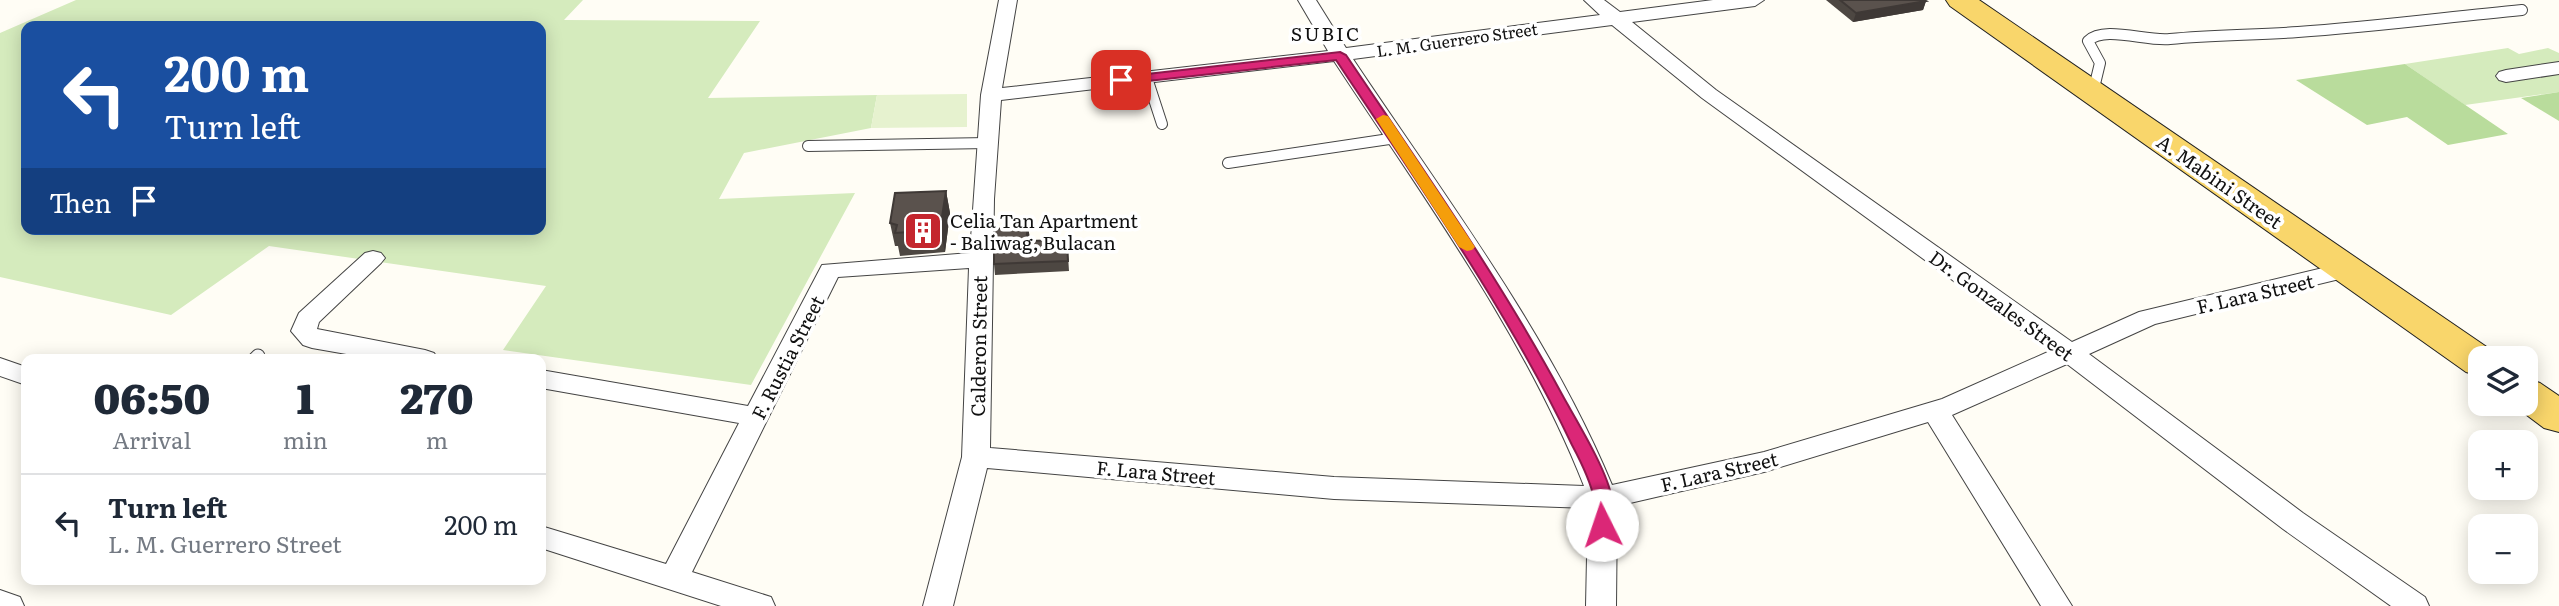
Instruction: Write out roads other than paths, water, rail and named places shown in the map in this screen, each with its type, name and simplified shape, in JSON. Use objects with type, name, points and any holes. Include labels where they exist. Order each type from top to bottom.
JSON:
[{"type":"main road","name":"A. Mabini Street","points":[[1960,0],[2468,354]]},
{"type":"main road","points":[[2538,402],[2559,417]]},
{"type":"street","name":"Calderon Street","points":[[938,606],[976,457],[980,260],[991,95],[1008,0]]},
{"type":"street","points":[[1307,0],[1340,55],[1480,266],[1582,446],[1603,498],[1601,606]]},
{"type":"street","name":"Dr. Gonzales Street","points":[[1593,0],[1709,94],[2071,354],[2293,521],[2414,606]]},
{"type":"street","name":"L. M. Guerrero Street","points":[[991,95],[1340,55],[1755,0]]},
{"type":"street","points":[[2506,76],[2559,68]]},
{"type":"street","points":[[373,258],[308,319],[304,331],[312,339],[397,354]]},
{"type":"street","name":"F. Rustia Street","points":[[674,578],[830,270],[980,260]]},
{"type":"street","name":"F. Lara Street","points":[[976,457],[1334,488],[1603,498],[1763,462],[1935,411],[2071,354],[2148,318],[2348,270]]},
{"type":"street","points":[[0,367],[21,374]]},
{"type":"street","points":[[546,380],[757,417]]},
{"type":"street","points":[[1935,411],[2057,606]]},
{"type":"street","points":[[546,539],[760,606]]},
{"type":"street","points":[[0,602],[9,606]]},
{"type":"lane","points":[[2093,92],[2100,62],[2088,41],[2094,35],[2112,33],[2140,39],[2164,40],[2236,33],[2298,32],[2522,10]]},
{"type":"lane","points":[[1147,78],[1162,124]]},
{"type":"lane","points":[[1228,163],[1396,138]]},
{"type":"lane","points":[[808,146],[988,143]]},
{"type":"place","name":"Celia Tan Apartment - Baliwag, Bulacan","points":[[923,231]]},
{"type":"district","name":"SUBIC","points":[[1326,33]]}]
